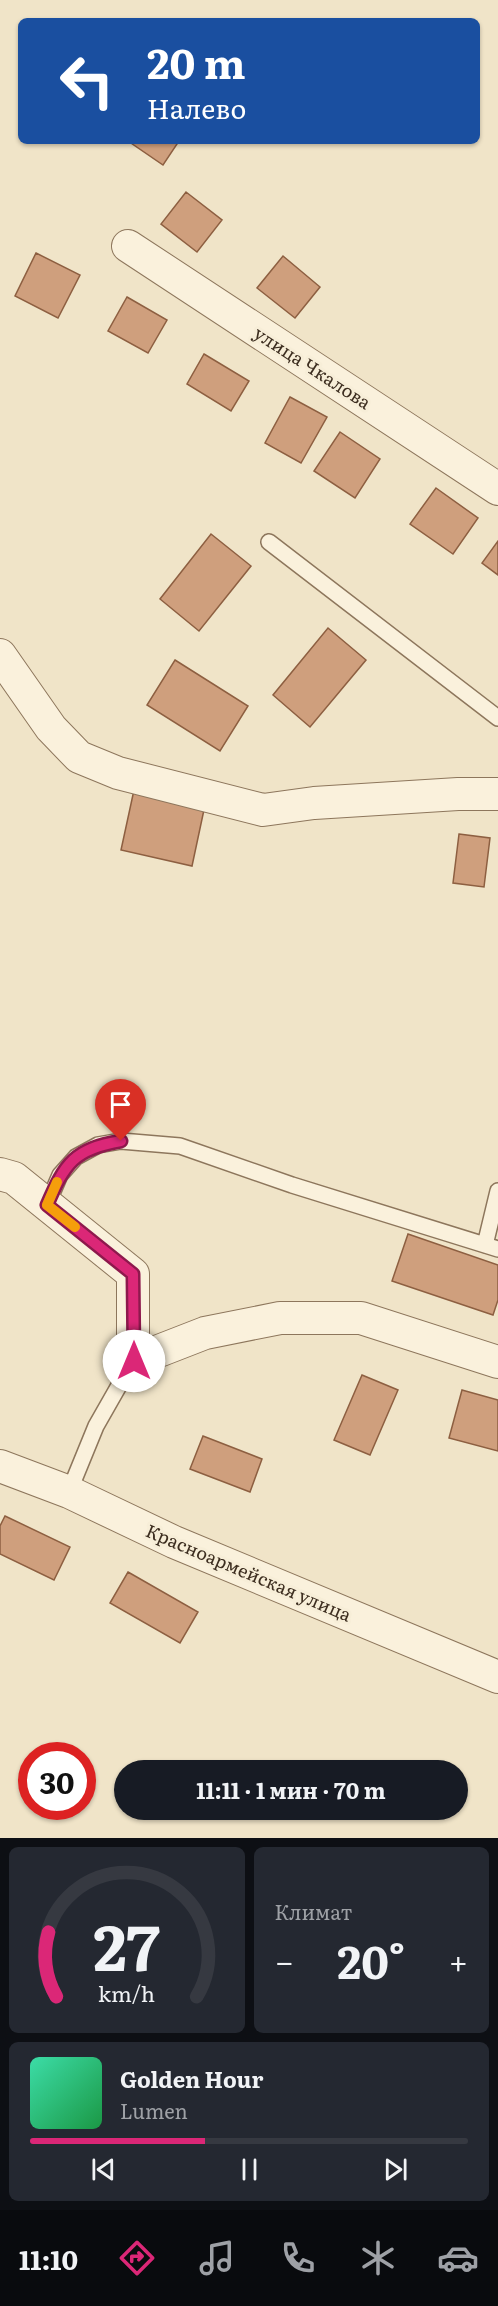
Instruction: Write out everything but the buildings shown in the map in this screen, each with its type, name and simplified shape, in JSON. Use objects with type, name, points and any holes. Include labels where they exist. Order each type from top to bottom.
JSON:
[{"type":"street","name":"улица Чкалова","points":[[128,246],[498,489]]},
{"type":"street","points":[[0,655],[51,728],[79,757],[118,773],[263,810],[314,803],[458,794],[498,794]]},
{"type":"street","points":[[0,1174],[14,1178],[133,1274],[134,1361],[206,1333],[280,1318],[361,1318],[498,1362]]},
{"type":"street","name":"Красноармейская улица","points":[[0,1466],[69,1492],[174,1542],[498,1677]]},
{"type":"lane","points":[[269,542],[498,718]]},
{"type":"lane","points":[[47,1205],[60,1175],[76,1157],[98,1145],[121,1141],[180,1146],[292,1185],[492,1247],[498,1191]]},
{"type":"lane","points":[[69,1492],[96,1426],[134,1361]]},
{"type":"slow traffic","points":[[57,1182],[47,1205],[75,1227]]},
{"type":"route","points":[[121,1141],[98,1145],[76,1157],[60,1175],[47,1205],[133,1274],[134,1361]]}]
